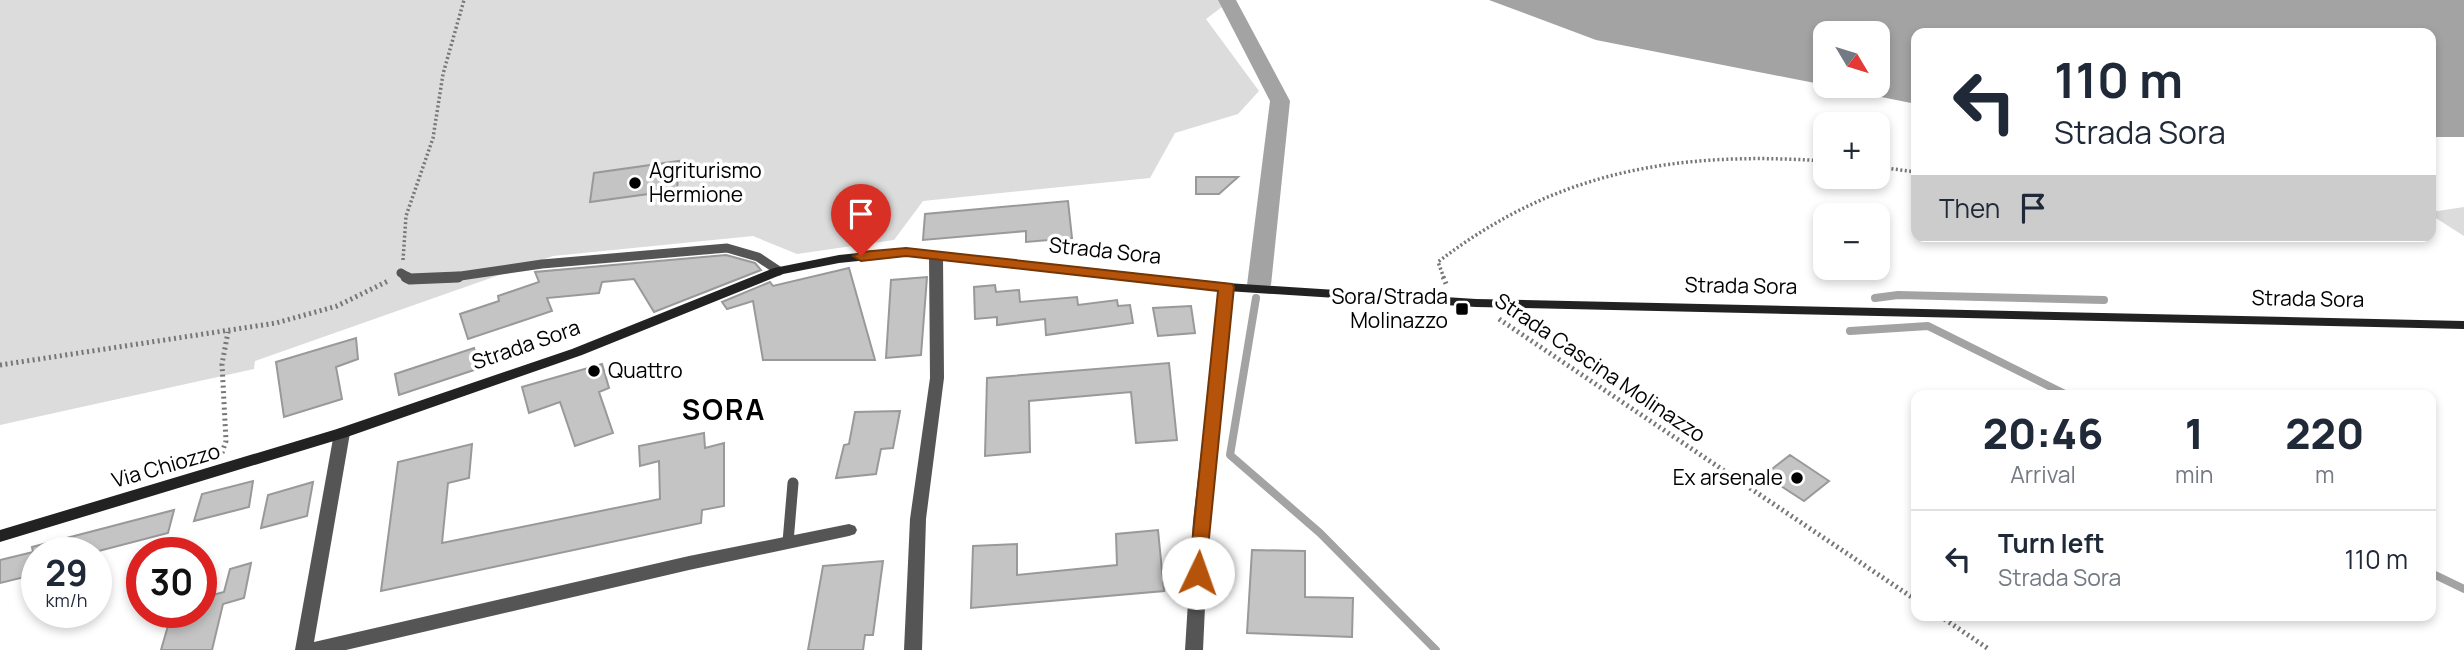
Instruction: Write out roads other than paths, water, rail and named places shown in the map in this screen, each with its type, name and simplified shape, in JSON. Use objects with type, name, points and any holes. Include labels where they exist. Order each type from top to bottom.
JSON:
[{"type":"street","name":"Strada Sora","points":[[342,433],[577,352],[779,271],[839,259],[892,253],[1227,287],[1476,303],[2464,325]]},
{"type":"street","points":[[913,650],[918,519],[937,378],[936,256]]},
{"type":"street","points":[[1194,650],[1201,521],[1227,287]]},
{"type":"street","points":[[304,650],[342,433]]},
{"type":"street","name":"Via Chiozzo","points":[[0,536],[215,474],[342,433]]},
{"type":"street","points":[[314,650],[849,530]]},
{"type":"lane","points":[[401,273],[410,279],[442,279],[542,264],[727,248],[758,257],[779,271]]},
{"type":"lane","points":[[788,542],[793,483]]},
{"type":"waterway","points":[[1227,0],[1280,101],[1259,285]]},
{"type":"waterway","points":[[1875,298],[1898,295],[2104,300]]},
{"type":"waterway","points":[[1256,298],[1230,455],[1320,533],[1436,650]]},
{"type":"waterway","points":[[1850,331],[1928,326],[2057,390]]},
{"type":"waterway","points":[[2436,575],[2464,589]]},
{"type":"place","name":"Agriturismo Hermione","points":[[635,183]]},
{"type":"place","name":"Sora/Strada Molinazzo","points":[[1462,309]]},
{"type":"place","name":"Quattro","points":[[594,371]]},
{"type":"place","name":"Ex arsenale","points":[[1797,478]]},
{"type":"district","name":"SORA","points":[[724,410]]}]
